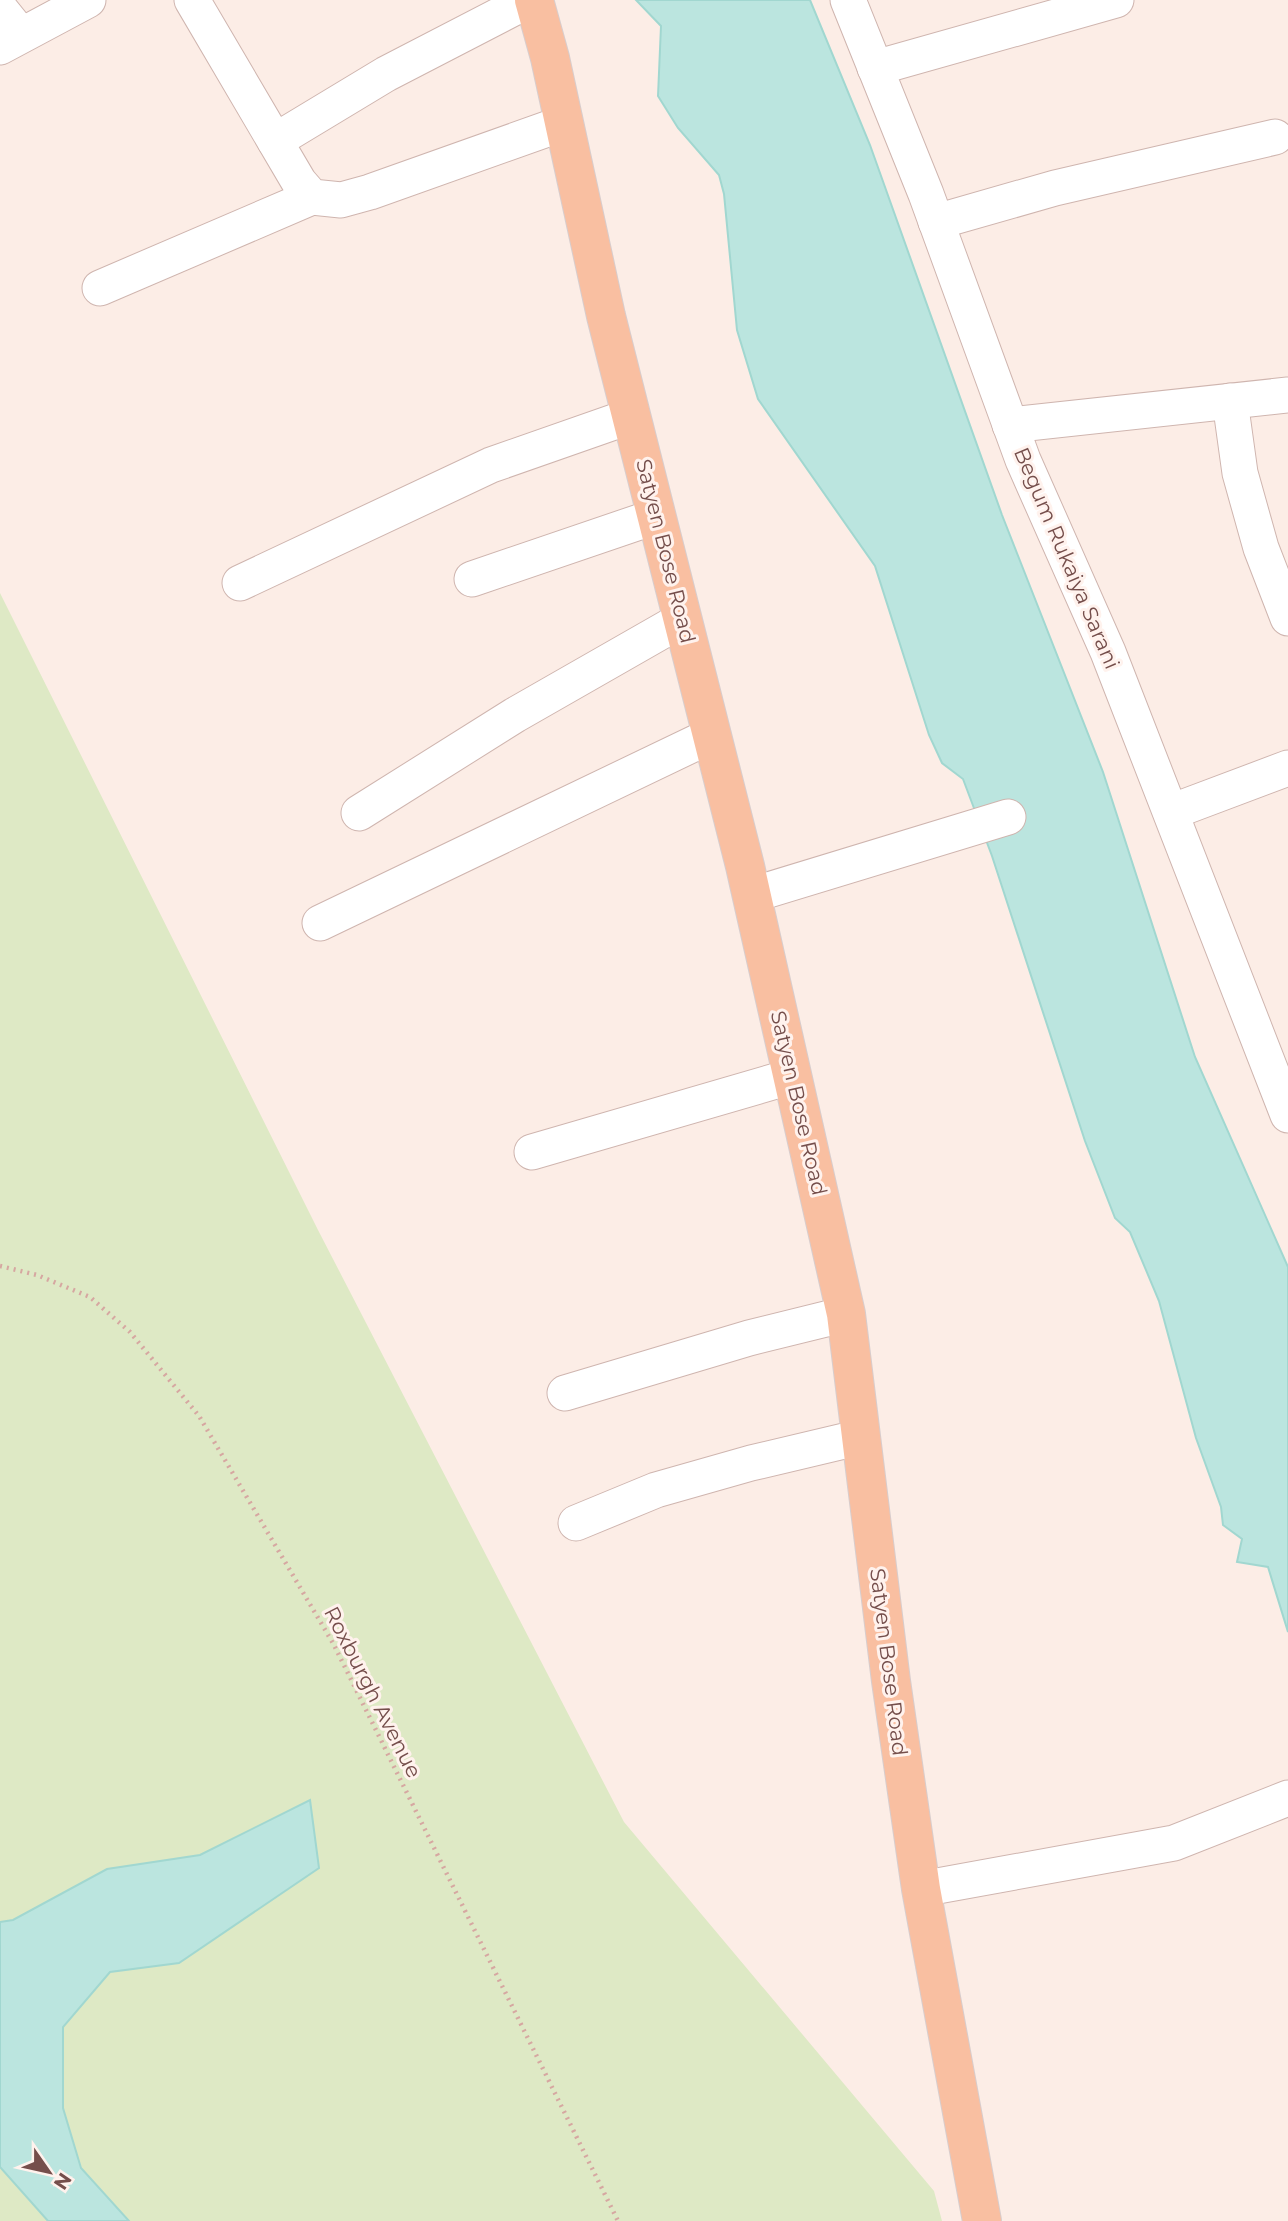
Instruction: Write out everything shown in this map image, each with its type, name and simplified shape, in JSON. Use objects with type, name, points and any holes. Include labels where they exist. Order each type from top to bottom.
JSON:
[{"type":"main road","name":"Satyen Bose Road","points":[[532,0],[564,123],[631,416],[752,895],[846,1314],[891,1681],[921,1889],[982,2221]]},
{"type":"street","points":[[7,30],[88,0]]},
{"type":"street","points":[[192,0],[275,141],[312,197]]},
{"type":"street","points":[[275,141],[386,74],[532,0]]},
{"type":"street","name":"Begum Rukaiya Sarani","points":[[848,0],[936,222],[1010,425],[1108,652],[1287,1108]]},
{"type":"street","points":[[875,68],[1116,0]]},
{"type":"street","points":[[100,288],[312,197],[341,200],[370,192],[564,123]]},
{"type":"street","points":[[936,222],[1055,188],[1275,137]]},
{"type":"street","points":[[1010,425],[1288,395]]},
{"type":"street","points":[[1230,401],[1240,473],[1261,548],[1288,618]]},
{"type":"street","points":[[240,583],[491,465],[631,416]]},
{"type":"street","points":[[472,579],[657,516]]},
{"type":"street","points":[[359,813],[514,715],[683,619]]},
{"type":"street","points":[[320,923],[712,735]]},
{"type":"street","points":[[1171,812],[1288,768]]},
{"type":"street","points":[[752,895],[1007,817]]},
{"type":"street","points":[[533,1152],[793,1076]]},
{"type":"street","points":[[565,1394],[749,1338],[846,1314]]},
{"type":"street","points":[[576,1523],[656,1490],[861,1437]]},
{"type":"street","points":[[921,1889],[1174,1843],[1288,1798]]},
{"type":"path","name":"Roxburgh Avenue","points":[[0,1266],[37,1275],[90,1297],[130,1332],[199,1416],[334,1645],[618,2221]]},
{"type":"green space","points":[[0,593],[318,1230],[624,1822],[934,2191],[942,2221],[0,2221]]},
{"type":"water","points":[[636,0],[810,0],[870,145],[1002,515],[1103,772],[1195,1057],[1288,1267],[1288,1632],[1268,1567],[1237,1562],[1242,1539],[1223,1525],[1221,1507],[1196,1438],[1159,1301],[1130,1232],[1115,1218],[1085,1141],[992,856],[963,779],[942,763],[929,735],[875,566],[758,399],[737,330],[724,194],[719,175],[678,128],[658,96],[661,26]]},
{"type":"water","points":[[310,1800],[319,1868],[179,1963],[110,1972],[63,2027],[63,2108],[81,2168],[129,2221],[48,2221],[0,2167],[0,1922],[13,1920],[107,1869],[200,1855]]}]
